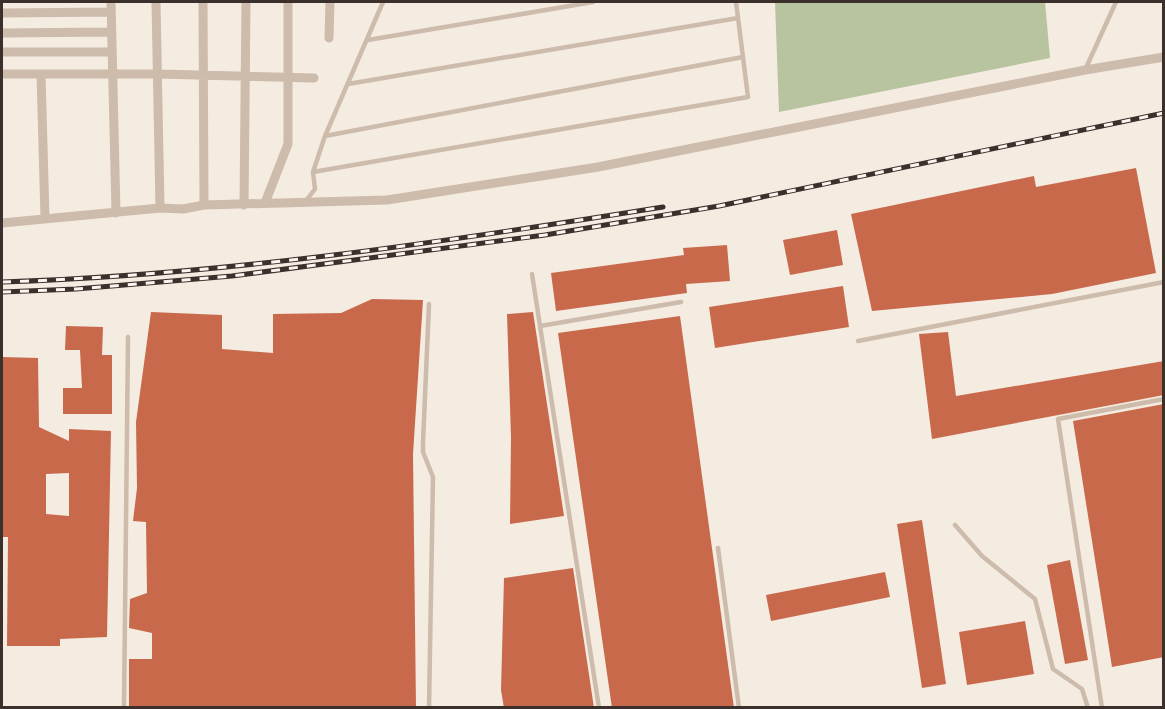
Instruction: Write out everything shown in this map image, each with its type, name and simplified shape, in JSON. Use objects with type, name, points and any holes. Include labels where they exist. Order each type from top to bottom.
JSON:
[{"type":"street","points":[[44,2],[44,13]]},
{"type":"street","points":[[111,2],[116,213]]},
{"type":"street","points":[[156,2],[160,208]]},
{"type":"street","points":[[203,2],[204,205]]},
{"type":"street","points":[[244,206],[246,2]]},
{"type":"street","points":[[265,203],[288,144],[288,2]]},
{"type":"street","points":[[329,38],[330,2]]},
{"type":"street","points":[[2,14],[111,12]]},
{"type":"street","points":[[2,33],[111,32]]},
{"type":"street","points":[[2,52],[111,52]]},
{"type":"street","points":[[2,224],[160,208],[183,209],[204,205],[244,206],[265,203],[387,200],[598,167],[1085,69],[1164,57]]},
{"type":"street","points":[[2,74],[158,74],[314,78]]},
{"type":"street","points":[[41,74],[45,218]]},
{"type":"lane","points":[[304,202],[315,189],[313,172],[326,136],[383,2]]},
{"type":"lane","points":[[368,40],[593,2]]},
{"type":"lane","points":[[313,172],[748,97],[736,2]]},
{"type":"lane","points":[[1085,69],[1116,2]]},
{"type":"lane","points":[[348,84],[738,18]]},
{"type":"lane","points":[[326,136],[743,57]]},
{"type":"lane","points":[[532,274],[599,708]]},
{"type":"lane","points":[[858,341],[1164,282]]},
{"type":"lane","points":[[540,326],[681,302]]},
{"type":"lane","points":[[429,304],[423,452],[433,477],[429,708]]},
{"type":"lane","points":[[124,708],[128,338]]},
{"type":"lane","points":[[1102,708],[1058,419],[1164,399]]},
{"type":"lane","points":[[955,525],[987,562],[1035,599],[1053,669],[1082,689],[1088,708]]},
{"type":"lane","points":[[718,548],[739,708]]},
{"type":"green space","points":[[775,2],[1045,2],[1050,58],[779,112]]},
{"type":"building","points":[[1136,168],[1156,273],[1052,294],[872,311],[851,214],[1034,176],[1036,187]]},
{"type":"building","points":[[837,230],[843,265],[790,275],[783,240]]},
{"type":"building","points":[[727,245],[730,281],[686,284],[687,293],[556,311],[551,273],[684,255],[683,248]]},
{"type":"building","points":[[843,286],[849,327],[715,348],[709,307]]},
{"type":"building","points":[[372,299],[423,300],[413,454],[416,708],[129,708],[129,659],[152,659],[152,633],[129,628],[130,599],[147,593],[146,522],[133,521],[137,488],[136,422],[151,312],[222,315],[222,349],[273,353],[273,314],[341,313]]},
{"type":"building","points":[[533,312],[564,516],[510,524],[511,437],[507,314]]},
{"type":"building","points":[[680,316],[734,708],[612,708],[558,333]]},
{"type":"building","points":[[66,326],[103,327],[102,355],[112,355],[112,414],[63,414],[63,388],[82,388],[80,350],[65,350]]},
{"type":"building","points":[[948,332],[956,396],[1164,361],[1164,395],[932,439],[919,334]]},
{"type":"building","points":[[2,357],[38,358],[39,427],[69,441],[69,429],[111,431],[107,637],[60,639],[60,646],[7,646],[8,537],[2,537]],"holes":[[[69,473],[69,516],[46,514],[46,474]]]},
{"type":"building","points":[[1164,404],[1164,657],[1112,667],[1073,421]]},
{"type":"building","points":[[922,520],[946,684],[922,688],[897,524]]},
{"type":"building","points":[[1070,560],[1088,660],[1065,664],[1047,565]]},
{"type":"building","points":[[573,568],[594,708],[504,708],[501,690],[504,578]]},
{"type":"building","points":[[885,572],[890,597],[771,621],[766,595]]},
{"type":"building","points":[[1025,621],[1034,674],[967,685],[959,632]]},
{"type":"railway","points":[[2,292],[76,289],[232,276],[545,235],[719,206],[1164,113]]},
{"type":"railway","points":[[2,282],[168,272],[334,255],[663,207]]}]
